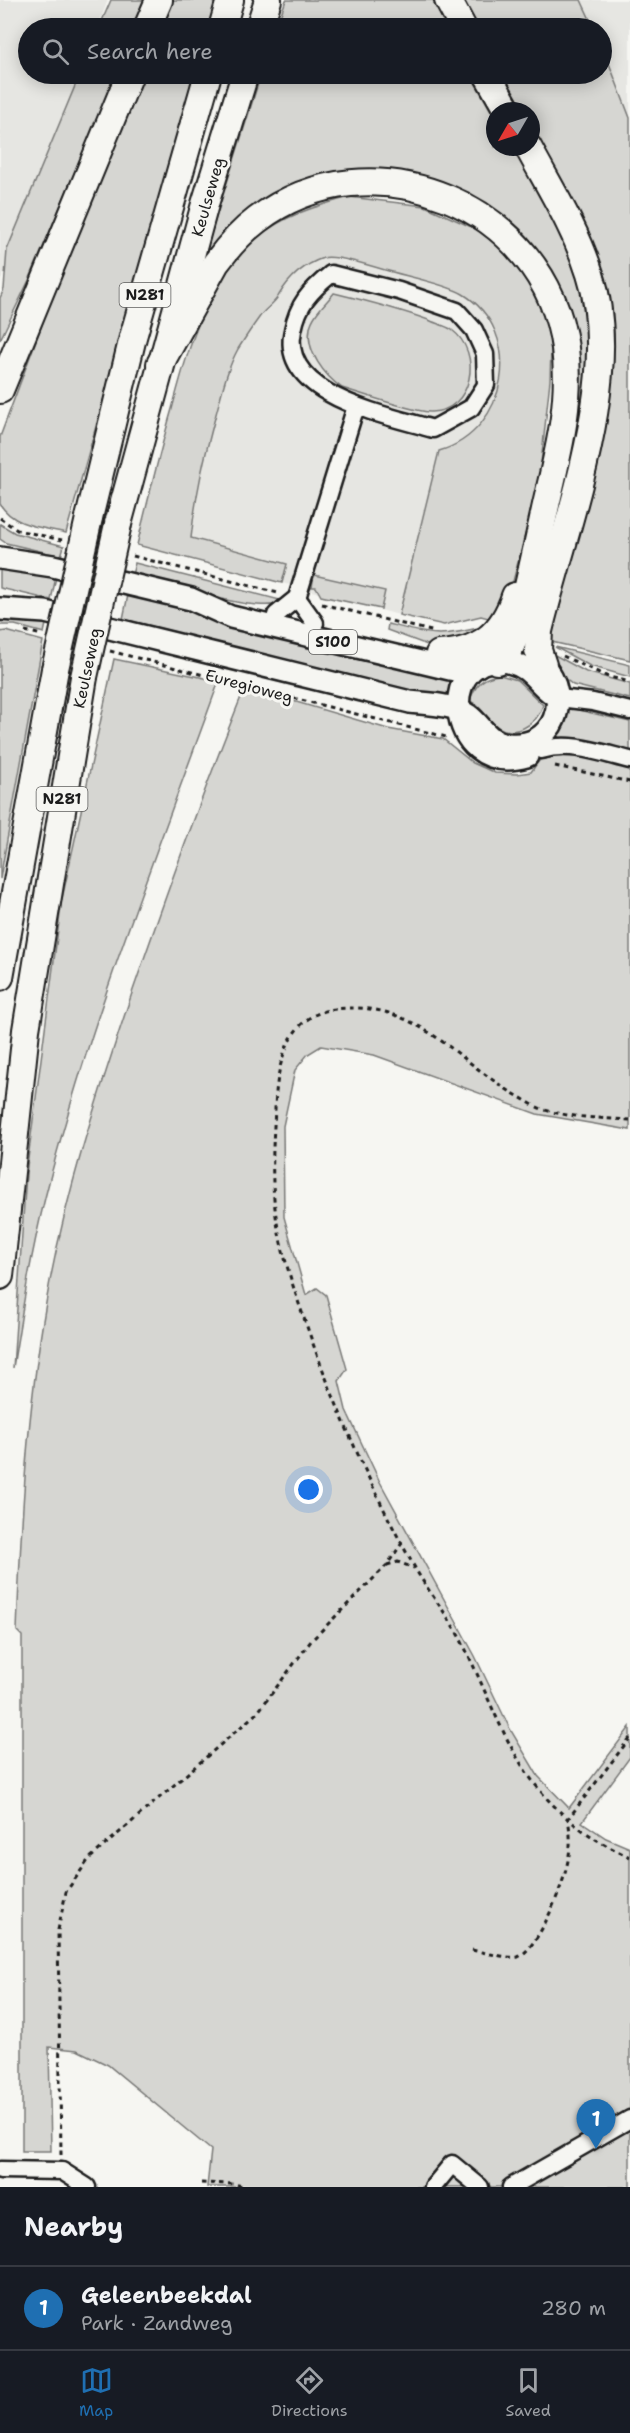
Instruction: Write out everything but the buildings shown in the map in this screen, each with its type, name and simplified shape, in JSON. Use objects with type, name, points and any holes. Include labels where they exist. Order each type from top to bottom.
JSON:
[{"type":"highway","points":[[151,18],[159,0]]},
{"type":"highway","points":[[225,18],[230,0]]},
{"type":"highway","points":[[262,18],[268,0]]},
{"type":"highway","points":[[448,0],[458,18]]},
{"type":"highway","points":[[0,390],[126,84]]},
{"type":"highway","name":"Keulseweg","points":[[0,977],[55,669],[89,518],[133,337],[205,84]]},
{"type":"highway","name":"Keulseweg","points":[[0,1276],[26,1030],[84,677],[118,524],[160,364],[242,84]]},
{"type":"highway","points":[[493,84],[503,102]]},
{"type":"highway","points":[[533,156],[579,243],[591,275],[598,311],[600,353],[595,403],[577,488],[542,620],[549,672]]},
{"type":"highway","name":"N281","points":[[160,364],[216,263],[257,219],[291,200],[349,184],[386,183],[433,193],[470,208],[506,233],[529,258],[551,300],[564,345],[567,370],[563,424],[515,638],[505,653],[488,663]]},
{"type":"highway","name":"N281","points":[[439,643],[459,653],[484,641],[505,620],[517,588],[531,571]]},
{"type":"main road","name":"S100","points":[[0,546],[53,567]]},
{"type":"main road","name":"S100","points":[[0,558],[53,567],[191,599],[315,623],[439,643]]},
{"type":"main road","name":"Euregioweg","points":[[0,597],[13,598],[45,612],[410,702],[457,725]]},
{"type":"main road","name":"S100","points":[[191,599],[231,617],[450,669],[463,671],[488,663],[523,667],[541,687],[549,672]]},
{"type":"main road","name":"Euregioweg","points":[[0,609],[45,612]]},
{"type":"main road","points":[[488,663],[464,681],[457,700],[457,725],[475,745],[496,757],[543,757]]},
{"type":"main road","name":"S100","points":[[457,725],[468,715],[488,736],[506,744],[517,744],[535,739],[550,725],[558,708],[549,672]]},
{"type":"street","points":[[331,274],[399,291],[457,311],[474,330],[485,354],[486,385],[471,408],[433,429],[356,406],[306,379],[293,360],[291,336],[297,309],[310,291],[331,274]]},
{"type":"street","points":[[276,615],[297,598],[356,406]]},
{"type":"street","points":[[297,598],[315,623]]},
{"type":"street","name":"S100","points":[[549,672],[593,702],[630,711]]},
{"type":"street","points":[[543,757],[552,746],[579,747],[630,760]]},
{"type":"street","points":[[511,2187],[630,2119]]},
{"type":"street","points":[[433,2187],[452,2164],[480,2187]]},
{"type":"street","points":[[0,2170],[54,2170],[87,2187]]},
{"type":"path","points":[[0,518],[17,530],[63,540]]},
{"type":"path","points":[[132,556],[297,598],[439,643]]},
{"type":"path","points":[[23,631],[45,636]]},
{"type":"path","name":"Euregioweg","points":[[101,649],[433,732],[457,725]]},
{"type":"path","points":[[549,672],[606,676],[630,682]]},
{"type":"path","points":[[543,757],[565,766],[630,782]]},
{"type":"path","points":[[630,1120],[543,1110],[500,1086],[452,1048],[407,1019],[381,1009],[339,1008],[316,1014],[293,1034],[282,1062],[275,1092],[275,1209],[293,1288],[356,1453],[416,1569],[460,1638],[497,1719],[524,1768],[540,1791],[586,1835],[630,1857]]},
{"type":"path","points":[[54,2170],[58,1930],[66,1892],[89,1859],[258,1712],[311,1641],[387,1564],[402,1543]]},
{"type":"path","points":[[387,1564],[398,1562],[416,1569]]},
{"type":"path","points":[[472,1950],[515,1958],[524,1953],[546,1921],[562,1881],[571,1836],[568,1819],[630,1738]]},
{"type":"path","points":[[201,2183],[234,2184],[246,2187]]},
{"type":"shaded area","points":[[0,0],[108,0],[101,18],[18,18],[18,84],[76,84],[0,283]]},
{"type":"shaded area","points":[[111,0],[147,0],[139,18],[103,18]]},
{"type":"shaded area","points":[[170,0],[217,0],[211,18],[162,18]]},
{"type":"shaded area","points":[[286,0],[433,0],[442,18],[280,18]]},
{"type":"shaded area","points":[[461,0],[581,0],[589,18],[469,18]]},
{"type":"shaded area","points":[[536,0],[630,0],[630,198],[604,84],[612,84],[612,18],[546,18]]},
{"type":"shaded area","points":[[612,71],[630,118],[630,660],[552,642],[550,638],[606,382],[567,199],[540,150],[540,102],[514,102],[503,84],[612,84]]},
{"type":"shaded area","points":[[76,84],[112,84],[30,278],[0,340],[0,298],[4,289],[7,250]]},
{"type":"shaded area","points":[[136,84],[192,84],[66,533],[21,522],[6,512],[0,504],[0,437],[96,180]]},
{"type":"shaded area","points":[[258,84],[476,84],[486,102],[486,156],[520,156],[554,211],[586,298],[588,386],[534,628],[571,429],[559,290],[548,268],[524,239],[352,176],[212,259],[204,256]]},
{"type":"shaded area","points":[[349,197],[425,206],[478,230],[515,260],[530,281],[546,319],[551,349],[550,380],[539,482],[511,589],[492,619],[481,616],[444,625],[399,615],[439,451],[463,440],[481,423],[494,403],[500,379],[501,355],[495,332],[483,311],[456,290],[344,259],[323,258],[297,273],[261,315],[238,349],[223,389],[198,491],[191,538],[287,564],[282,583],[137,545],[185,362],[212,294],[240,254],[268,229],[301,212]]},
{"type":"shaded area","points":[[325,257],[372,266],[462,293],[482,310],[496,336],[501,360],[499,393],[488,417],[473,434],[456,446],[439,451],[399,615],[282,583],[286,564],[191,538],[196,488],[225,380],[237,351],[262,314],[279,296],[283,285],[301,269]],"holes":[[[334,293],[396,308],[452,330],[447,408],[430,413],[342,388],[320,366],[311,345]]]},
{"type":"shaded area","points":[[334,293],[407,313],[452,330],[462,340],[468,352],[470,366],[469,379],[464,392],[456,402],[445,409],[424,411],[342,388],[336,383],[323,370],[313,354],[309,337],[313,318]]},
{"type":"shaded area","points":[[0,524],[15,533],[64,546],[61,556],[6,543],[0,539]]},
{"type":"shaded area","points":[[135,563],[280,600],[280,603],[251,604],[186,590],[132,575]]},
{"type":"shaded area","points":[[0,567],[56,577],[51,600],[0,588]]},
{"type":"shaded area","points":[[314,575],[385,591],[381,609],[321,596],[316,587],[312,587]]},
{"type":"shaded area","points":[[128,595],[455,678],[446,700],[123,619]]},
{"type":"shaded area","points":[[0,615],[46,624],[44,633],[15,625],[0,625]]},
{"type":"shaded area","points":[[388,624],[435,634],[455,633],[482,627],[488,630],[430,646],[387,630]]},
{"type":"shaded area","points":[[6,631],[43,641],[0,879],[0,632]]},
{"type":"shaded area","points":[[555,647],[630,665],[630,677],[590,666]]},
{"type":"shaded area","points":[[551,653],[586,672],[630,684],[630,699],[573,685],[558,673]]},
{"type":"shaded area","points":[[114,659],[219,681],[125,938],[82,1067],[40,1219],[13,1368],[26,1174],[62,899]]},
{"type":"shaded area","points":[[500,675],[517,680],[543,705],[535,719],[523,728],[509,731],[501,729],[470,701],[480,683],[489,677]]},
{"type":"shaded area","points":[[245,687],[388,729],[443,739],[473,763],[495,773],[531,772],[540,760],[558,754],[584,756],[630,767],[630,1130],[537,1114],[374,1055],[321,1046],[308,1054],[295,1070],[283,1126],[284,1217],[306,1295],[317,1288],[326,1295],[347,1369],[339,1381],[346,1410],[379,1480],[475,1656],[510,1729],[538,1776],[569,1808],[630,1727],[630,1757],[582,1822],[606,1838],[630,1848],[630,2187],[207,2187],[211,2150],[108,2065],[77,2050],[49,2047],[51,2151],[22,2151],[22,1636],[17,1631],[26,1467],[39,1344],[62,1225],[94,1110],[172,879]]},
{"type":"shaded area","points":[[566,707],[630,722],[630,754],[552,738]]},
{"type":"place","name":"Geleenbeekdal","points":[[596,2149]]}]
